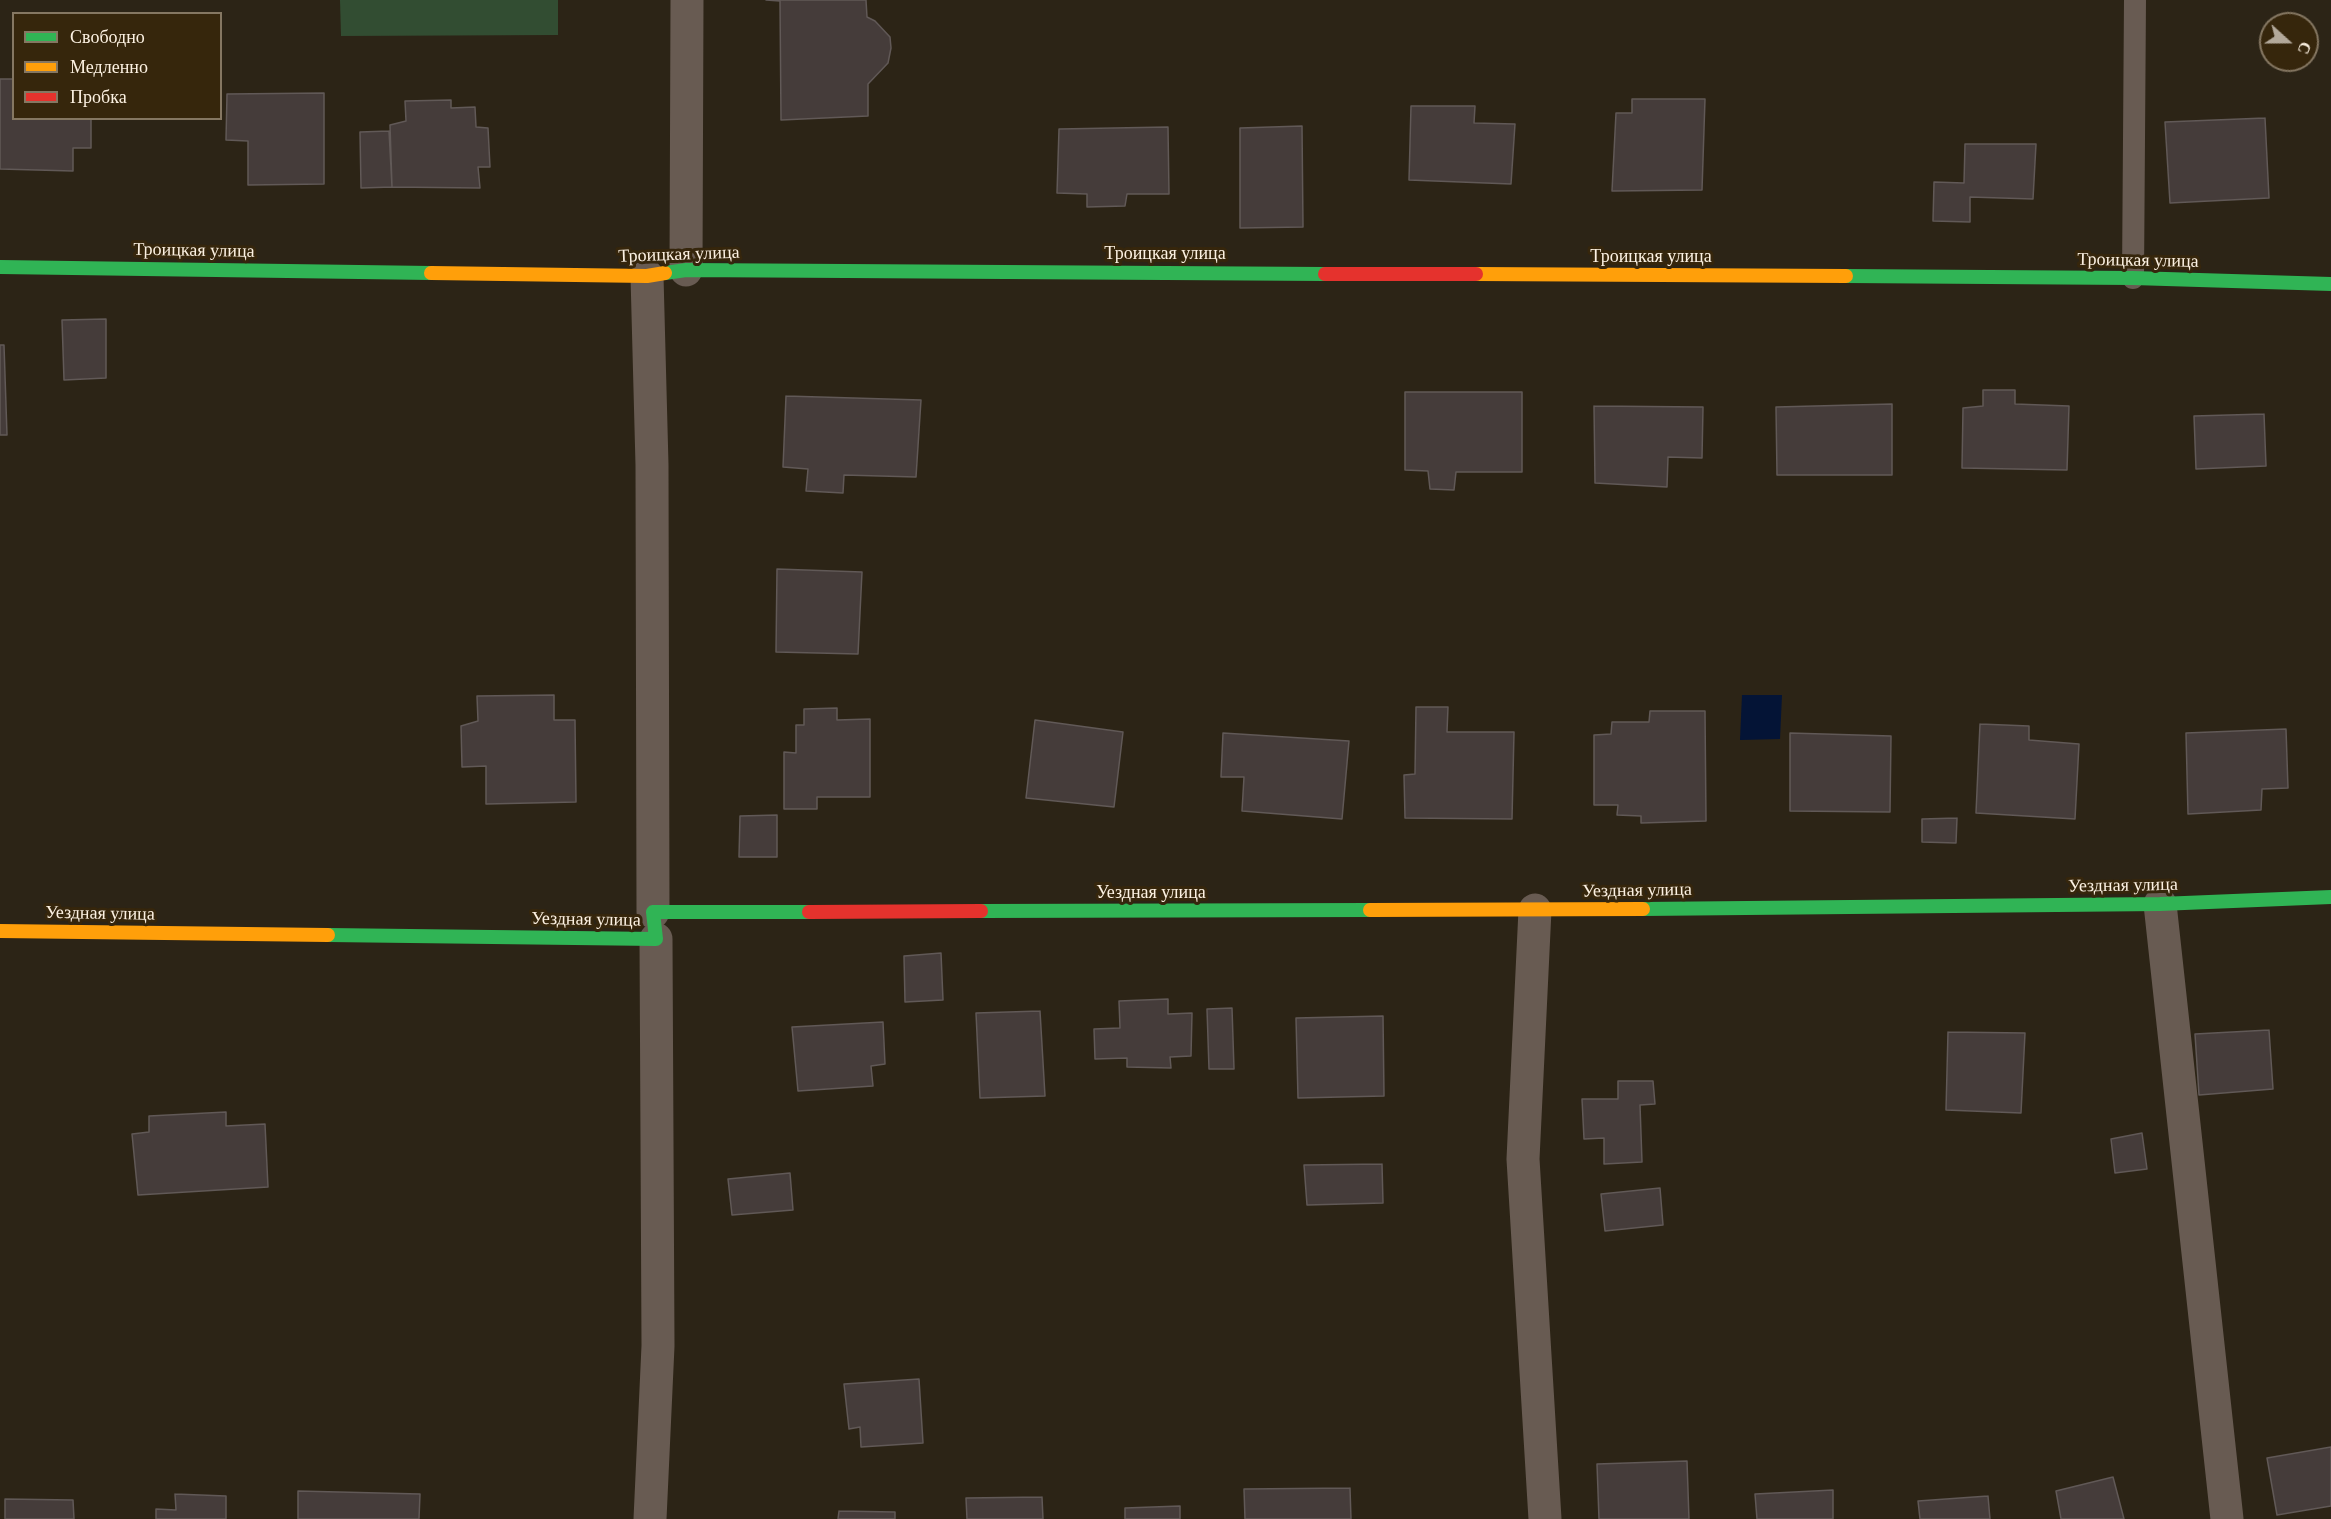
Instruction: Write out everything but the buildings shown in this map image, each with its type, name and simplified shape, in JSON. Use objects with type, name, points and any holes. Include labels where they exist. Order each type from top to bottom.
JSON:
[{"type":"street","points":[[686,270],[687,0]]},
{"type":"street","name":"Троицкая улица","points":[[0,267],[647,276],[686,270],[2133,278],[2331,284]]},
{"type":"street","points":[[647,276],[652,465],[658,1346],[650,1519]]},
{"type":"street","name":"Уездная улица","points":[[0,931],[654,926],[1535,910],[2160,904],[2331,897]]},
{"type":"street","points":[[2160,904],[2227,1519]]},
{"type":"street","points":[[1535,910],[1523,1159],[1545,1519]]},
{"type":"lane","points":[[2133,278],[2135,0]]},
{"type":"green space","points":[[340,0],[558,0],[558,35],[341,36]]},
{"type":"water","points":[[1742,695],[1782,695],[1780,739],[1740,740]]},
{"type":"traffic: fast","points":[[0,267],[431,273]]},
{"type":"traffic: fast","points":[[665,273],[686,270],[1325,274]]},
{"type":"traffic: fast","points":[[1846,276],[2133,278],[2331,284]]},
{"type":"traffic: fast","points":[[1643,909],[2160,904],[2331,897]]},
{"type":"traffic: fast","points":[[981,911],[1370,910]]},
{"type":"traffic: fast","points":[[328,935],[656,939],[653,912],[809,912]]},
{"type":"traffic: slow","points":[[431,273],[647,276],[665,273]]},
{"type":"traffic: slow","points":[[1476,274],[1846,276]]},
{"type":"traffic: slow","points":[[1370,910],[1643,909]]},
{"type":"traffic: slow","points":[[0,931],[328,935]]},
{"type":"traffic: jam","points":[[1325,274],[1476,274]]},
{"type":"traffic: jam","points":[[809,912],[981,911]]}]
